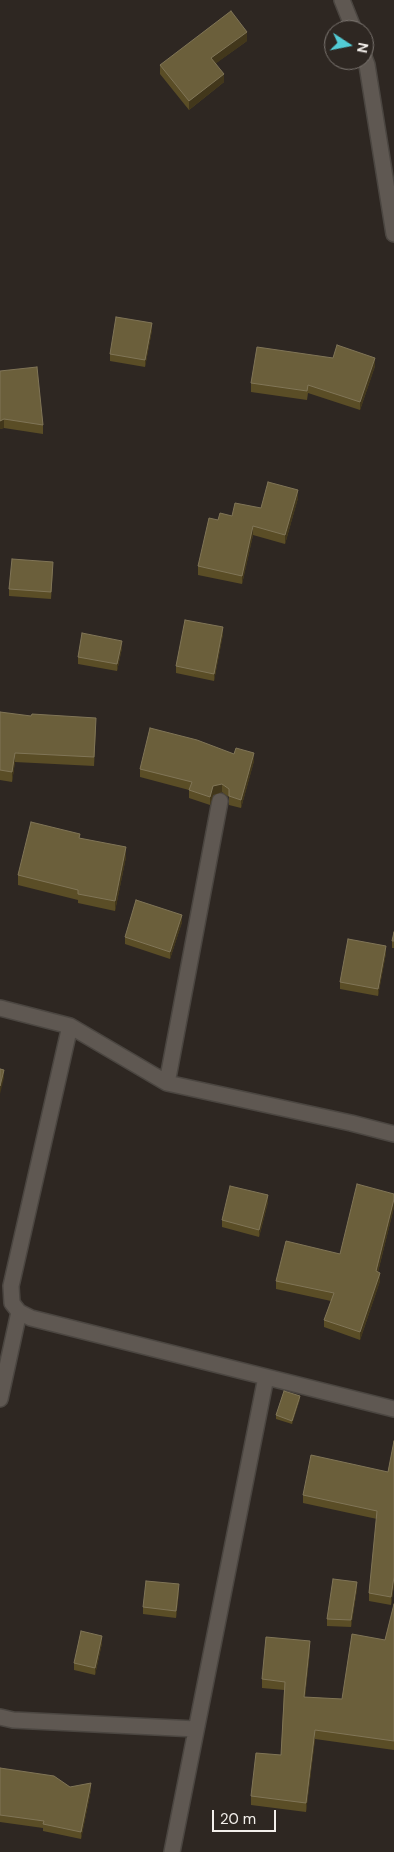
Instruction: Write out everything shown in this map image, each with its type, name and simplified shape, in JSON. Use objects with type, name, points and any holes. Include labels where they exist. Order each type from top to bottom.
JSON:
[{"type":"street","points":[[342,0],[350,20]]},
{"type":"street","points":[[368,70],[394,234]]},
{"type":"street","points":[[167,1083],[220,801]]},
{"type":"street","points":[[0,1008],[70,1026],[167,1083],[394,1134]]},
{"type":"street","points":[[70,1026],[11,1286],[12,1303],[19,1312],[31,1318],[394,1408]]},
{"type":"street","points":[[0,1399],[19,1312]]},
{"type":"street","points":[[172,1852],[266,1377]]},
{"type":"street","points":[[0,1718],[196,1729]]},
{"type":"building","points":[[231,11],[247,32],[211,58],[224,74],[189,101],[160,65]]},
{"type":"building","points":[[116,317],[152,323],[145,360],[110,354]]},
{"type":"building","points":[[337,345],[375,358],[360,402],[308,385],[307,391],[251,383],[257,347],[333,358]]},
{"type":"building","points":[[37,367],[43,425],[4,419],[0,421],[0,371]]},
{"type":"building","points":[[268,482],[298,490],[285,535],[253,526],[242,576],[198,566],[209,518],[218,520],[220,513],[232,516],[235,503],[261,508]]},
{"type":"building","points":[[12,559],[53,562],[51,592],[9,589]]},
{"type":"building","points":[[185,620],[223,627],[214,674],[176,666]]},
{"type":"building","points":[[82,633],[122,641],[117,664],[78,657]]},
{"type":"building","points":[[0,712],[31,716],[32,714],[96,718],[94,757],[15,753],[12,772],[0,770]]},
{"type":"building","points":[[150,728],[197,740],[234,754],[236,748],[254,753],[241,800],[229,796],[229,789],[222,784],[213,786],[210,797],[189,790],[192,782],[140,769]]},
{"type":"building","points":[[31,822],[80,834],[79,838],[126,847],[115,901],[78,894],[78,890],[18,875]]},
{"type":"building","points":[[136,900],[182,915],[170,952],[125,937]]},
{"type":"building","points":[[348,939],[386,946],[378,989],[340,982]]},
{"type":"building","points":[[0,1069],[4,1070],[0,1086]]},
{"type":"building","points":[[357,1184],[394,1194],[376,1271],[380,1273],[360,1332],[324,1320],[334,1293],[276,1281],[286,1241],[340,1254]]},
{"type":"building","points":[[230,1186],[268,1195],[259,1230],[222,1220]]},
{"type":"building","points":[[284,1391],[300,1396],[292,1421],[276,1415]]},
{"type":"building","points":[[394,1441],[394,1577],[391,1597],[369,1593],[377,1511],[303,1495],[311,1455],[388,1472]]},
{"type":"building","points":[[333,1579],[357,1582],[351,1620],[327,1619]]},
{"type":"building","points":[[146,1581],[179,1584],[176,1611],[143,1607]]},
{"type":"building","points":[[394,1604],[394,1741],[315,1730],[306,1803],[251,1796],[256,1753],[281,1755],[285,1682],[262,1679],[266,1637],[310,1641],[304,1697],[342,1699],[352,1634],[385,1640]]},
{"type":"building","points":[[81,1631],[102,1636],[95,1668],[74,1663]]},
{"type":"building","points":[[0,1768],[54,1776],[70,1787],[91,1783],[81,1832],[43,1824],[44,1821],[0,1815]]}]
